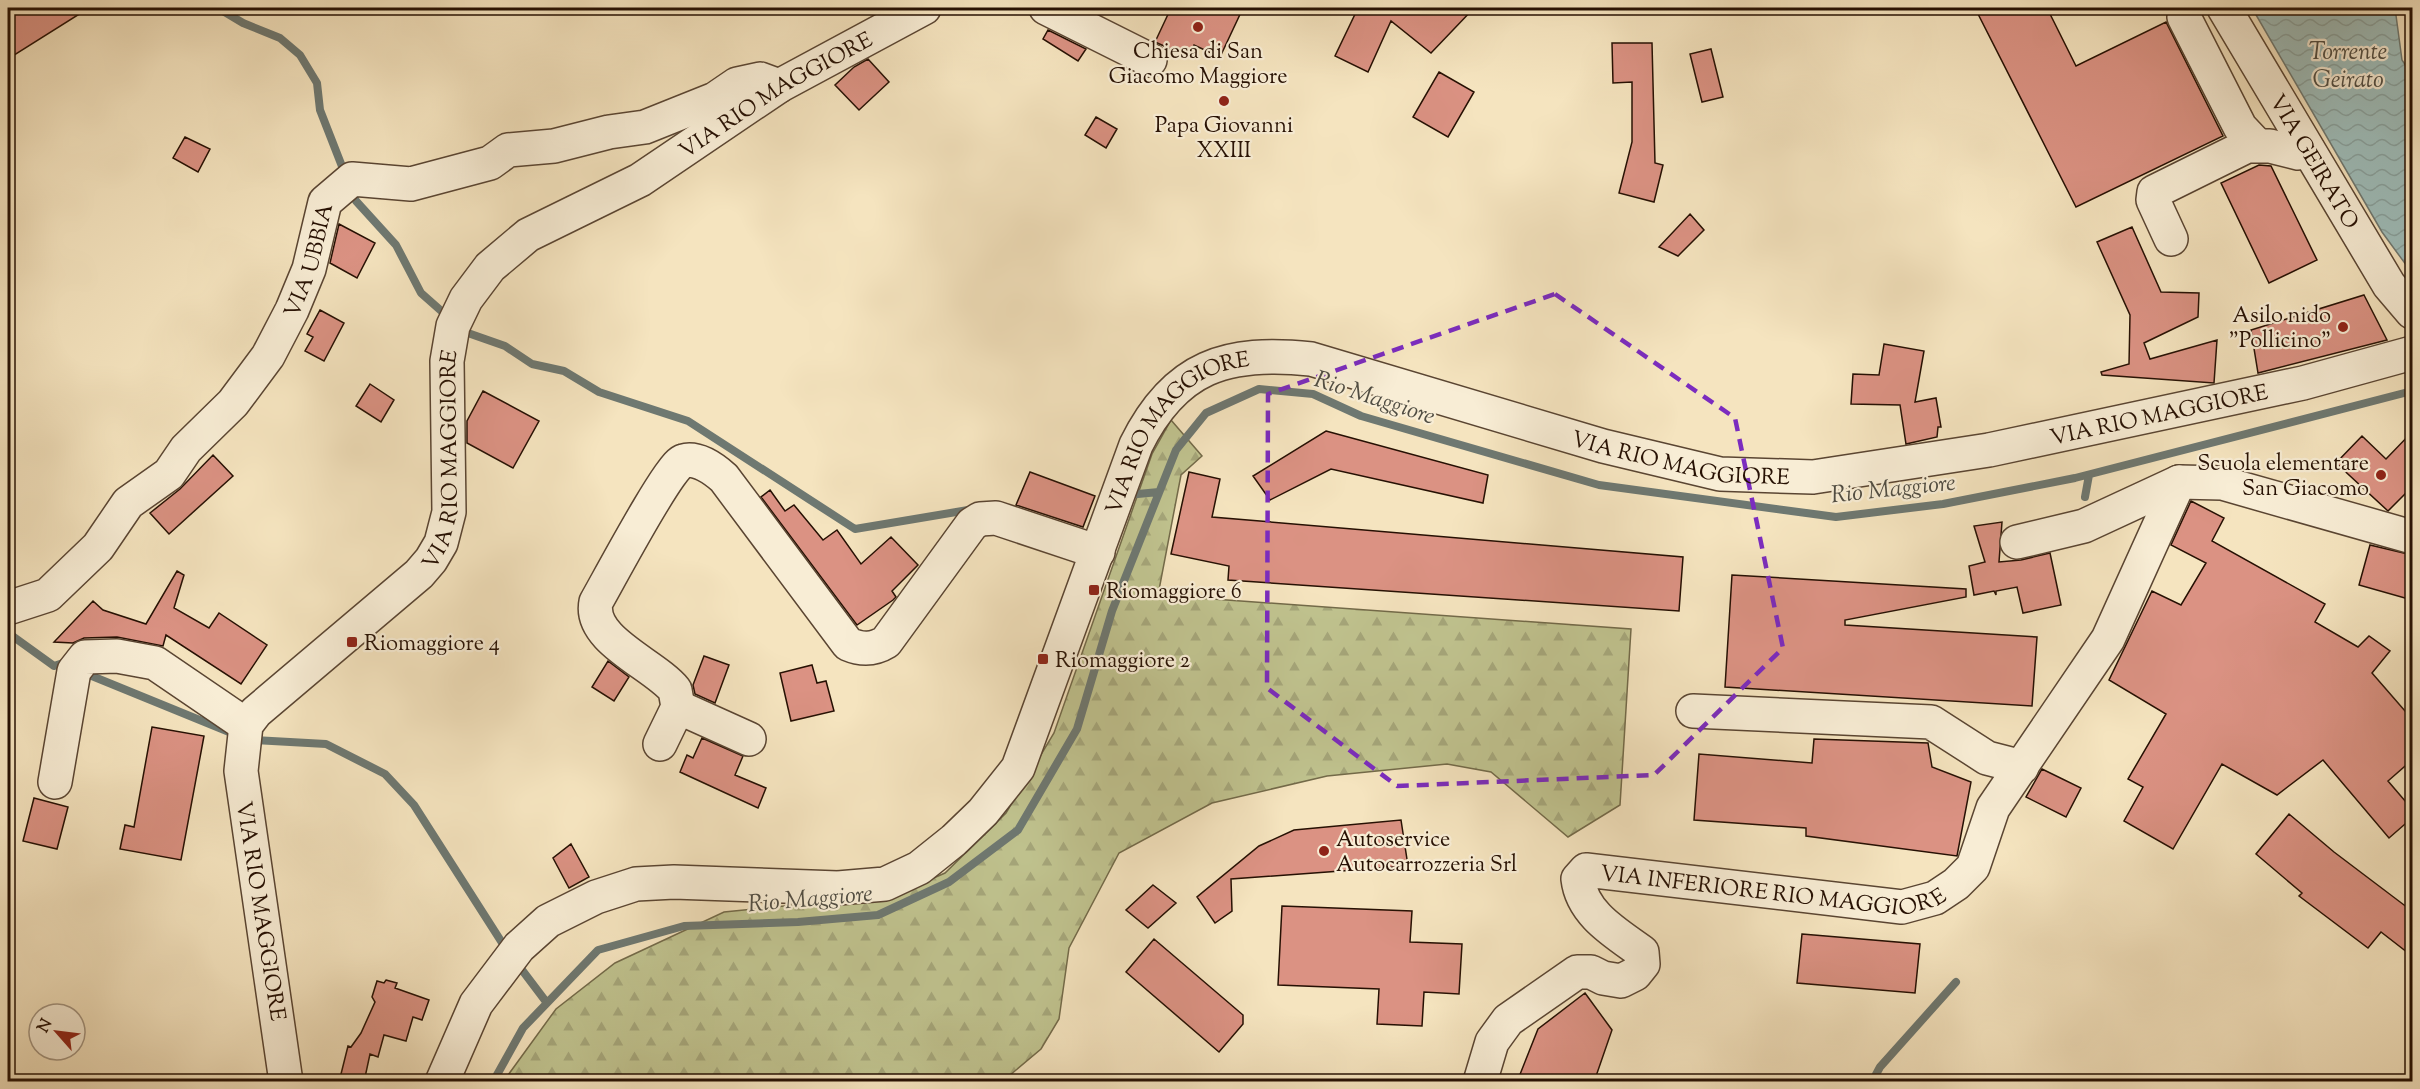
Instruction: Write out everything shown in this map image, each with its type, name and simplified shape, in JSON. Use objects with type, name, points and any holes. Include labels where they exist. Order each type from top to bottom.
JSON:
[{"type":"street","name":"VIA RIO MAGGIORE","points":[[286,1082],[241,771],[246,726],[256,712],[419,574],[441,543],[450,498],[447,361],[440,321],[508,250],[528,235],[640,180],[779,86],[924,8]]},
{"type":"street","points":[[1046,8],[1150,60]]},
{"type":"street","name":"VIA GEIRATO","points":[[2224,8],[2389,285],[2412,312]]},
{"type":"street","points":[[2184,17],[2240,127],[2257,145]]},
{"type":"street","name":"VIA UBBIA","points":[[8,608],[48,594],[98,548],[128,503],[169,474],[186,449],[233,403],[268,356],[292,310],[309,269],[325,202],[352,179],[411,184],[490,163],[508,150],[554,146],[609,132],[645,127],[715,99],[744,82],[760,79],[779,86]]},
{"type":"street","points":[[2171,239],[2153,200],[2154,192],[2247,146],[2257,145],[2298,153],[2308,150]]},
{"type":"street","name":"VIA RIO MAGGIORE","points":[[442,1082],[476,1004],[519,947],[548,921],[596,897],[636,884],[674,882],[838,888],[885,884],[919,868],[954,840],[983,812],[1018,768],[1136,445],[1145,427],[1183,382],[1203,369],[1230,361],[1283,356],[1311,359],[1603,446],[1720,474],[1814,477],[1989,450],[2304,383],[2412,353]]},
{"type":"street","name":"VIA RIO MAGGIORE","points":[[678,707],[678,698],[672,685],[614,641],[597,622],[594,610],[596,602],[653,503],[676,465],[683,461],[692,461],[714,469],[724,478],[848,644],[856,648],[877,647],[886,642],[972,524],[980,519],[996,518],[1098,552]]},
{"type":"street","points":[[2017,542],[2084,526],[2179,482],[2223,483],[2412,537]]},
{"type":"street","name":"VIA INFERIORE RIO MAGGIORE","points":[[1480,1082],[1492,1042],[1509,1020],[1577,972],[1591,972],[1604,978],[1621,981],[1635,974],[1643,964],[1642,952],[1609,929],[1580,896],[1578,879],[1586,870],[1902,907],[1935,898],[1956,884],[1973,867],[1993,808],[2108,639],[2179,482]]},
{"type":"street","points":[[55,782],[74,671],[85,657],[117,656],[155,663],[246,726]]},
{"type":"street","points":[[181,681],[188,669],[195,668],[226,688]]},
{"type":"street","points":[[660,744],[678,707],[749,739]]},
{"type":"street","points":[[1693,711],[1932,722],[1987,758],[2022,767]]},
{"type":"highlighted area","points":[[1555,294],[1735,418],[1783,648],[1654,775],[1397,786],[1267,688],[1268,394]]},
{"type":"green space","points":[[1171,420],[1202,456],[1181,475],[1158,595],[1631,629],[1620,805],[1568,837],[1491,772],[1447,764],[1327,776],[1212,803],[1119,853],[1069,948],[1059,1019],[1041,1049],[1003,1081],[503,1082],[556,1009],[615,963],[724,912],[814,903],[883,900],[945,873],[1006,813],[1054,733],[1152,454]]},
{"type":"water","name":"Torrente Geirato","points":[[2252,8],[2395,8],[2402,60],[2412,75],[2412,273],[2382,232]]},
{"type":"building","points":[[16,8],[89,8],[8,59],[8,13]]},
{"type":"building","name":"Chiesa di San Giacomo Maggiore","points":[[1171,8],[1243,8],[1220,57],[1194,45],[1189,57],[1155,42]]},
{"type":"building","points":[[1358,8],[1474,8],[1431,53],[1391,21],[1368,72],[1335,56]]},
{"type":"building","points":[[1975,8],[2047,8],[2076,66],[2166,22],[2223,136],[2076,207]]},
{"type":"building","points":[[1048,30],[1086,49],[1078,61],[1043,39]]},
{"type":"building","points":[[1612,43],[1652,43],[1655,163],[1663,165],[1654,202],[1619,193],[1632,142],[1632,82],[1613,83]]},
{"type":"building","points":[[1711,49],[1723,97],[1702,102],[1690,54]]},
{"type":"building","points":[[868,59],[889,82],[859,110],[835,85],[854,67]]},
{"type":"building","points":[[1439,72],[1474,92],[1448,137],[1413,117]]},
{"type":"building","points":[[1096,117],[1117,129],[1106,148],[1085,135]]},
{"type":"building","points":[[185,137],[210,149],[198,172],[173,158]]},
{"type":"building","points":[[2259,165],[2271,166],[2317,260],[2269,283],[2221,183]]},
{"type":"building","points":[[1690,214],[1704,230],[1678,256],[1659,247]]},
{"type":"building","points":[[339,224],[375,243],[357,278],[330,263]]},
{"type":"building","points":[[2132,227],[2161,292],[2199,293],[2198,317],[2144,343],[2150,359],[2217,340],[2214,383],[2102,375],[2101,372],[2129,364],[2130,315],[2097,242]]},
{"type":"building","points":[[2364,295],[2387,340],[2258,373],[2251,330]]},
{"type":"building","points":[[320,310],[344,323],[324,361],[305,351],[313,337],[307,334]]},
{"type":"building","points":[[1884,344],[1924,351],[1915,402],[1936,398],[1941,427],[1938,427],[1937,437],[1906,444],[1900,405],[1851,404],[1853,374],[1879,375]]},
{"type":"building","points":[[370,384],[394,400],[381,422],[356,406]]},
{"type":"building","points":[[483,391],[539,421],[513,468],[467,443],[467,421]]},
{"type":"building","points":[[1326,431],[1488,475],[1483,503],[1331,469],[1270,500],[1253,476]]},
{"type":"building","name":"Scuola elementare San Giacomo","points":[[2412,432],[2412,487],[2388,511],[2336,463],[2362,436],[2386,459]]},
{"type":"building","points":[[213,455],[233,476],[169,534],[150,513],[180,489]]},
{"type":"building","points":[[1030,472],[1095,496],[1083,527],[1016,505]]},
{"type":"building","points":[[1189,472],[1220,479],[1212,517],[1683,557],[1679,611],[1228,580],[1229,566],[1171,554]]},
{"type":"building","points":[[770,490],[785,511],[794,505],[823,540],[837,530],[861,564],[891,537],[918,565],[892,591],[896,597],[893,600],[857,625],[761,497]]},
{"type":"building","points":[[2191,501],[2224,518],[2212,541],[2325,604],[2315,622],[2358,647],[2369,636],[2390,651],[2372,673],[2412,719],[2412,760],[2388,781],[2412,809],[2412,818],[2389,838],[2323,760],[2277,795],[2222,764],[2173,849],[2124,821],[2143,787],[2128,779],[2166,714],[2109,680],[2152,591],[2181,605],[2206,563],[2171,545]]},
{"type":"building","points":[[2002,522],[1999,562],[2021,560],[2050,553],[2061,605],[2023,613],[2017,587],[1996,591],[1996,595],[1994,591],[1974,595],[1969,566],[1985,562],[1974,526]]},
{"type":"building","points":[[2370,545],[2412,555],[2412,600],[2359,585]]},
{"type":"building","points":[[177,571],[184,575],[174,608],[209,628],[219,613],[267,645],[241,684],[166,635],[163,646],[117,637],[84,638],[73,643],[54,642],[93,601],[103,610],[146,624]]},
{"type":"building","points":[[1732,575],[1966,589],[1966,597],[1845,620],[1845,625],[2037,637],[2032,706],[1725,687]]},
{"type":"building","points":[[704,656],[729,665],[715,703],[695,694],[693,685]]},
{"type":"building","points":[[608,661],[629,677],[614,701],[592,687]]},
{"type":"building","points":[[812,665],[817,683],[826,681],[834,711],[791,721],[780,673]]},
{"type":"building","points":[[152,727],[204,736],[181,860],[120,849],[125,825],[134,827]]},
{"type":"building","points":[[702,738],[743,756],[735,775],[766,788],[758,808],[680,772],[687,755],[693,758]]},
{"type":"building","points":[[1814,739],[1928,743],[1932,767],[1971,782],[1957,856],[1806,836],[1806,828],[1694,820],[1699,754],[1812,763]]},
{"type":"building","points":[[2042,769],[2081,788],[2066,817],[2026,797]]},
{"type":"building","points":[[34,798],[68,807],[57,849],[23,841]]},
{"type":"building","points":[[2289,814],[2334,852],[2412,911],[2412,956],[2381,932],[2368,948],[2299,896],[2302,893],[2256,854]]},
{"type":"building","points":[[1401,820],[1408,866],[1231,879],[1232,911],[1215,923],[1197,897],[1259,846],[1294,830]]},
{"type":"building","points":[[571,844],[589,877],[569,888],[553,858]]},
{"type":"building","points":[[1153,885],[1176,903],[1148,928],[1126,910]]},
{"type":"building","points":[[1282,906],[1412,911],[1410,942],[1462,944],[1459,994],[1424,992],[1422,1026],[1377,1024],[1379,989],[1278,985]]},
{"type":"building","points":[[1802,934],[1920,944],[1915,993],[1797,983]]},
{"type":"building","points":[[1154,939],[1243,1015],[1243,1024],[1219,1052],[1126,972]]},
{"type":"building","points":[[386,980],[397,983],[395,988],[429,1000],[422,1020],[413,1017],[406,1041],[384,1035],[378,1057],[370,1054],[364,1082],[339,1082],[348,1046],[351,1047],[361,1033],[375,1002],[372,997],[377,981],[384,983]]},
{"type":"building","points":[[1585,993],[1612,1030],[1594,1082],[1517,1082],[1538,1029]]},
{"type":"waterway","points":[[218,8],[243,23],[280,38],[300,55],[317,83],[320,110],[345,174]]},
{"type":"waterway","points":[[351,189],[356,201],[396,245],[421,293],[447,316]]},
{"type":"waterway","points":[[465,332],[505,346],[532,364],[564,371],[599,392],[688,421],[855,529],[974,509]]},
{"type":"waterway","name":"Rio Maggiore","points":[[493,1082],[523,1028],[598,950],[684,926],[798,922],[878,915],[949,882],[1018,830],[1077,729],[1112,611],[1176,450],[1206,413],[1259,389],[1313,394],[1361,416],[1599,485],[1836,517],[1943,504],[2075,478],[2412,391]]},
{"type":"waterway","points":[[2085,497],[2089,475]]},
{"type":"waterway","points":[[1127,495],[1159,492]]},
{"type":"waterway","points":[[8,629],[11,635],[54,666],[63,663],[68,665]]},
{"type":"waterway","points":[[82,672],[234,734]]},
{"type":"waterway","points":[[252,740],[326,744],[385,774],[414,805],[508,952]]},
{"type":"waterway","points":[[516,962],[547,1003]]},
{"type":"waterway","points":[[1872,1082],[1880,1067],[1956,982]]},
{"type":"place","name":"Chiesa di San Giacomo Maggiore","points":[[1198,27]]},
{"type":"place","name":"Papa Giovanni XXIII","points":[[1224,101]]},
{"type":"place","name":"Asilo nido \"Pollicino\"","points":[[2343,327]]},
{"type":"place","name":"Scuola elementare San Giacomo","points":[[2381,475]]},
{"type":"place","name":"Riomaggiore 6","points":[[1094,590]]},
{"type":"place","name":"Riomaggiore 4","points":[[352,642]]},
{"type":"place","name":"Riomaggiore 2","points":[[1043,659]]},
{"type":"place","name":"Autoservice Autocarrozzeria Srl","points":[[1324,851]]}]
